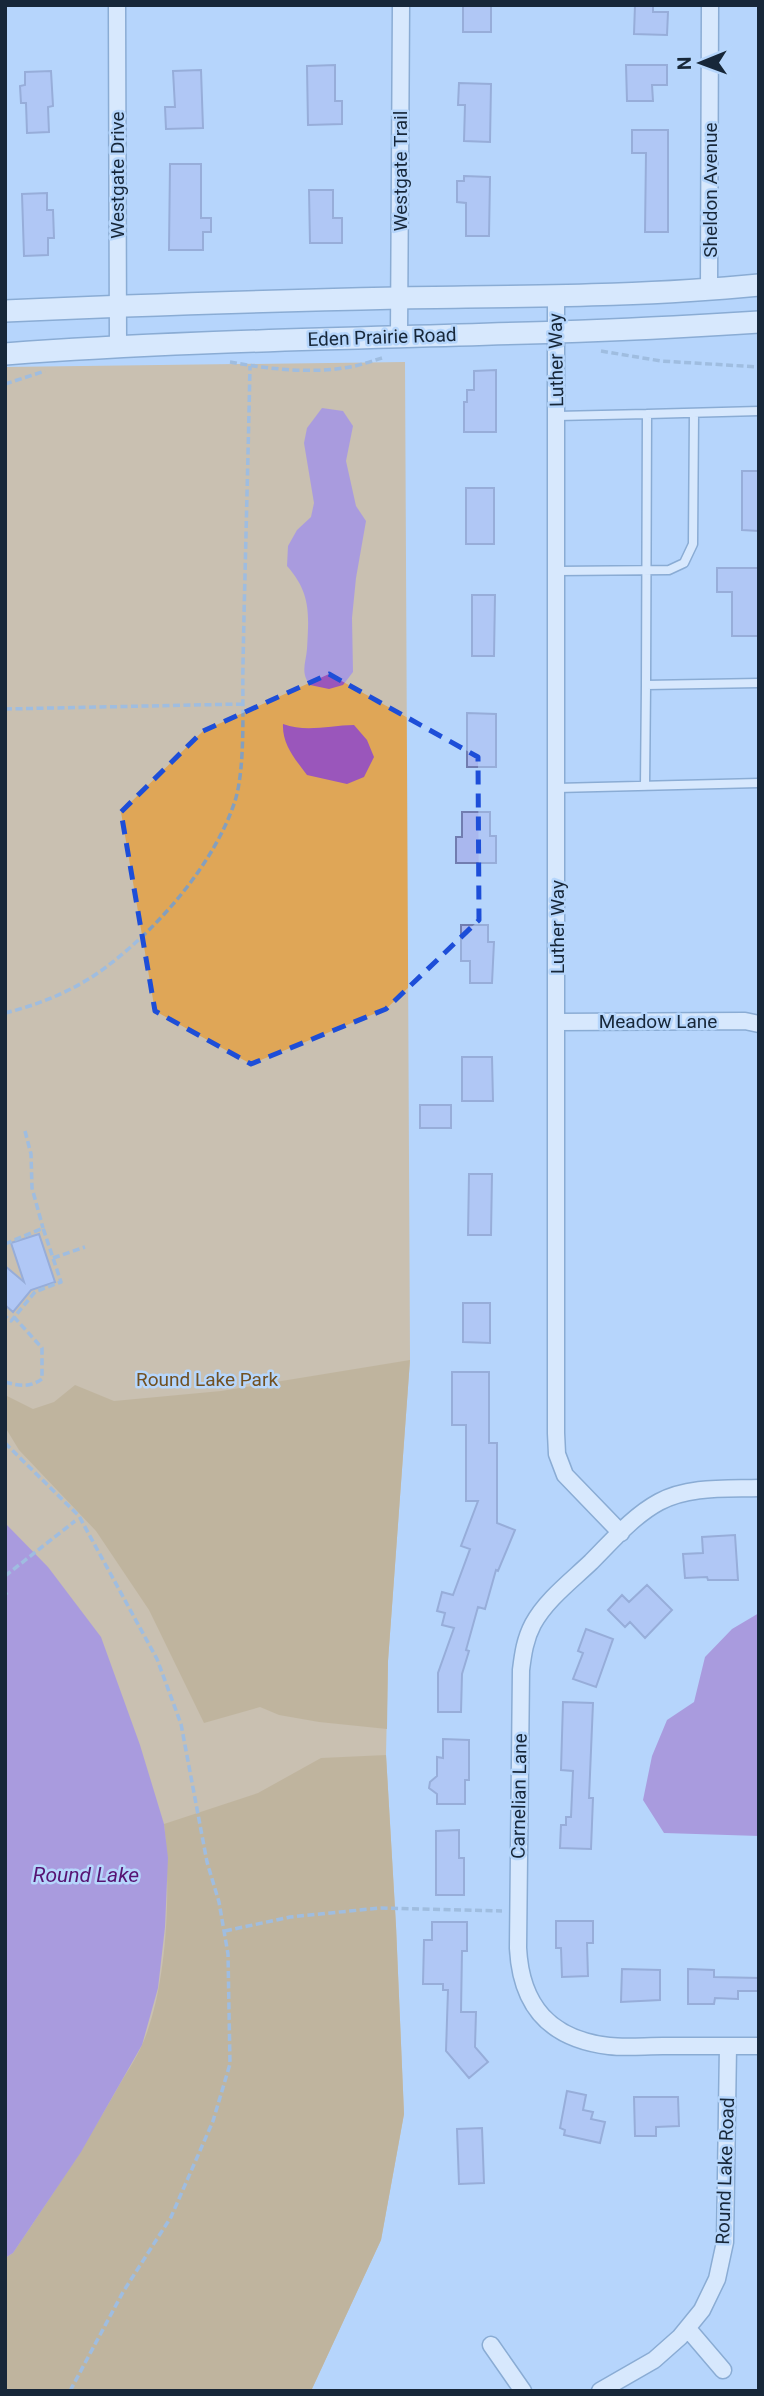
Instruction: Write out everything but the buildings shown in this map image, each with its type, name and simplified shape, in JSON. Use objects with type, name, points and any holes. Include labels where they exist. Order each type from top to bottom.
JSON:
[{"type":"main road","name":"Eden Prairie Road","points":[[5,311],[119,305],[556,296],[709,290],[759,285]]},
{"type":"main road","name":"Eden Prairie Road","points":[[5,354],[118,346],[555,332],[759,322]]},
{"type":"street","name":"Westgate Drive","points":[[117,5],[118,346]]},
{"type":"street","name":"Westgate Trail","points":[[399,336],[401,5]]},
{"type":"street","name":"Sheldon Avenue","points":[[709,290],[710,5]]},
{"type":"street","name":"Luther Way","points":[[556,296],[557,1454],[565,1475],[621,1532]]},
{"type":"street","name":"Meadow Lane","points":[[556,1021],[745,1021],[759,1024]]},
{"type":"street","name":"Carnelian Lane","points":[[759,1488],[683,1493],[660,1502],[621,1532],[547,1604],[533,1623],[523,1646],[521,1670],[518,1911],[519,1973],[528,1997],[543,2017],[563,2033],[587,2042],[611,2046],[759,2046]]},
{"type":"street","name":"Round Lake Road","points":[[600,2391],[654,2360],[688,2329],[702,2310],[717,2279],[725,2242],[728,2046]]},
{"type":"street","points":[[688,2329],[723,2370]]},
{"type":"street","points":[[491,2345],[523,2391]]},
{"type":"lane","points":[[557,416],[759,411]]},
{"type":"lane","points":[[557,571],[669,570],[684,563],[693,544],[694,413]]},
{"type":"lane","points":[[645,786],[647,414]]},
{"type":"lane","points":[[646,685],[759,683]]},
{"type":"lane","points":[[557,788],[759,783]]},
{"type":"path","points":[[601,351],[661,361],[759,367]]},
{"type":"path","points":[[228,362],[318,370],[351,367],[384,357]]},
{"type":"path","points":[[5,1013],[31,1007],[58,995],[109,965],[174,902],[203,865],[218,843],[236,799],[242,704],[250,366]]},
{"type":"path","points":[[5,384],[46,371]]},
{"type":"path","points":[[5,709],[242,704]]},
{"type":"path","points":[[5,1316],[11,1321],[35,1292],[61,1282],[32,1188],[33,1165],[25,1131]]},
{"type":"path","points":[[5,1244],[43,1228]]},
{"type":"path","points":[[53,1258],[85,1247]]},
{"type":"path","points":[[5,1382],[32,1386],[42,1379],[42,1348],[14,1317]]},
{"type":"path","points":[[5,1443],[79,1516],[157,1659],[181,1724],[207,1862],[219,1902],[228,1954],[230,2064],[213,2121],[172,2217],[123,2292],[69,2391]]},
{"type":"path","points":[[5,1576],[75,1521]]},
{"type":"path","points":[[225,1931],[290,1917],[380,1908],[518,1911]]},
{"type":"highlighted area","points":[[329,674],[478,757],[479,920],[386,1009],[251,1064],[155,1011],[121,812],[203,731]]},
{"type":"green space","name":"Round Lake Park","points":[[405,362],[410,1360],[388,1661],[386,1755],[404,2114],[381,2240],[311,2391],[5,2391],[5,367]]},
{"type":"shaded area","points":[[410,1360],[388,1661],[387,1729],[319,1722],[279,1715],[260,1707],[204,1723],[149,1610],[96,1531],[19,1450],[5,1427],[5,1395],[33,1409],[54,1402],[75,1385],[114,1401],[221,1391]]},
{"type":"shaded area","points":[[386,1755],[404,2114],[381,2240],[311,2391],[5,2391],[5,2258],[13,2253],[91,2132],[136,2057],[151,2021],[162,1966],[167,1906],[164,1824],[258,1793],[321,1758]]},
{"type":"water","points":[[322,408],[343,411],[353,426],[346,461],[356,506],[366,521],[352,618],[353,672],[343,685],[329,689],[310,685],[305,676],[307,604],[301,585],[287,566],[288,546],[297,530],[311,517],[314,503],[304,443],[307,428]]},
{"type":"water","points":[[283,724],[310,728],[354,725],[367,740],[374,757],[364,777],[347,784],[307,775],[287,745]]},
{"type":"water","name":"Round Lake","points":[[5,1523],[48,1567],[101,1637],[140,1745],[164,1824],[168,1858],[165,1927],[158,1988],[142,2045],[81,2152],[13,2253],[5,2258]]},
{"type":"water","points":[[759,1613],[759,1836],[664,1833],[643,1800],[652,1756],[667,1720],[694,1702],[705,1657],[732,1629]]}]
